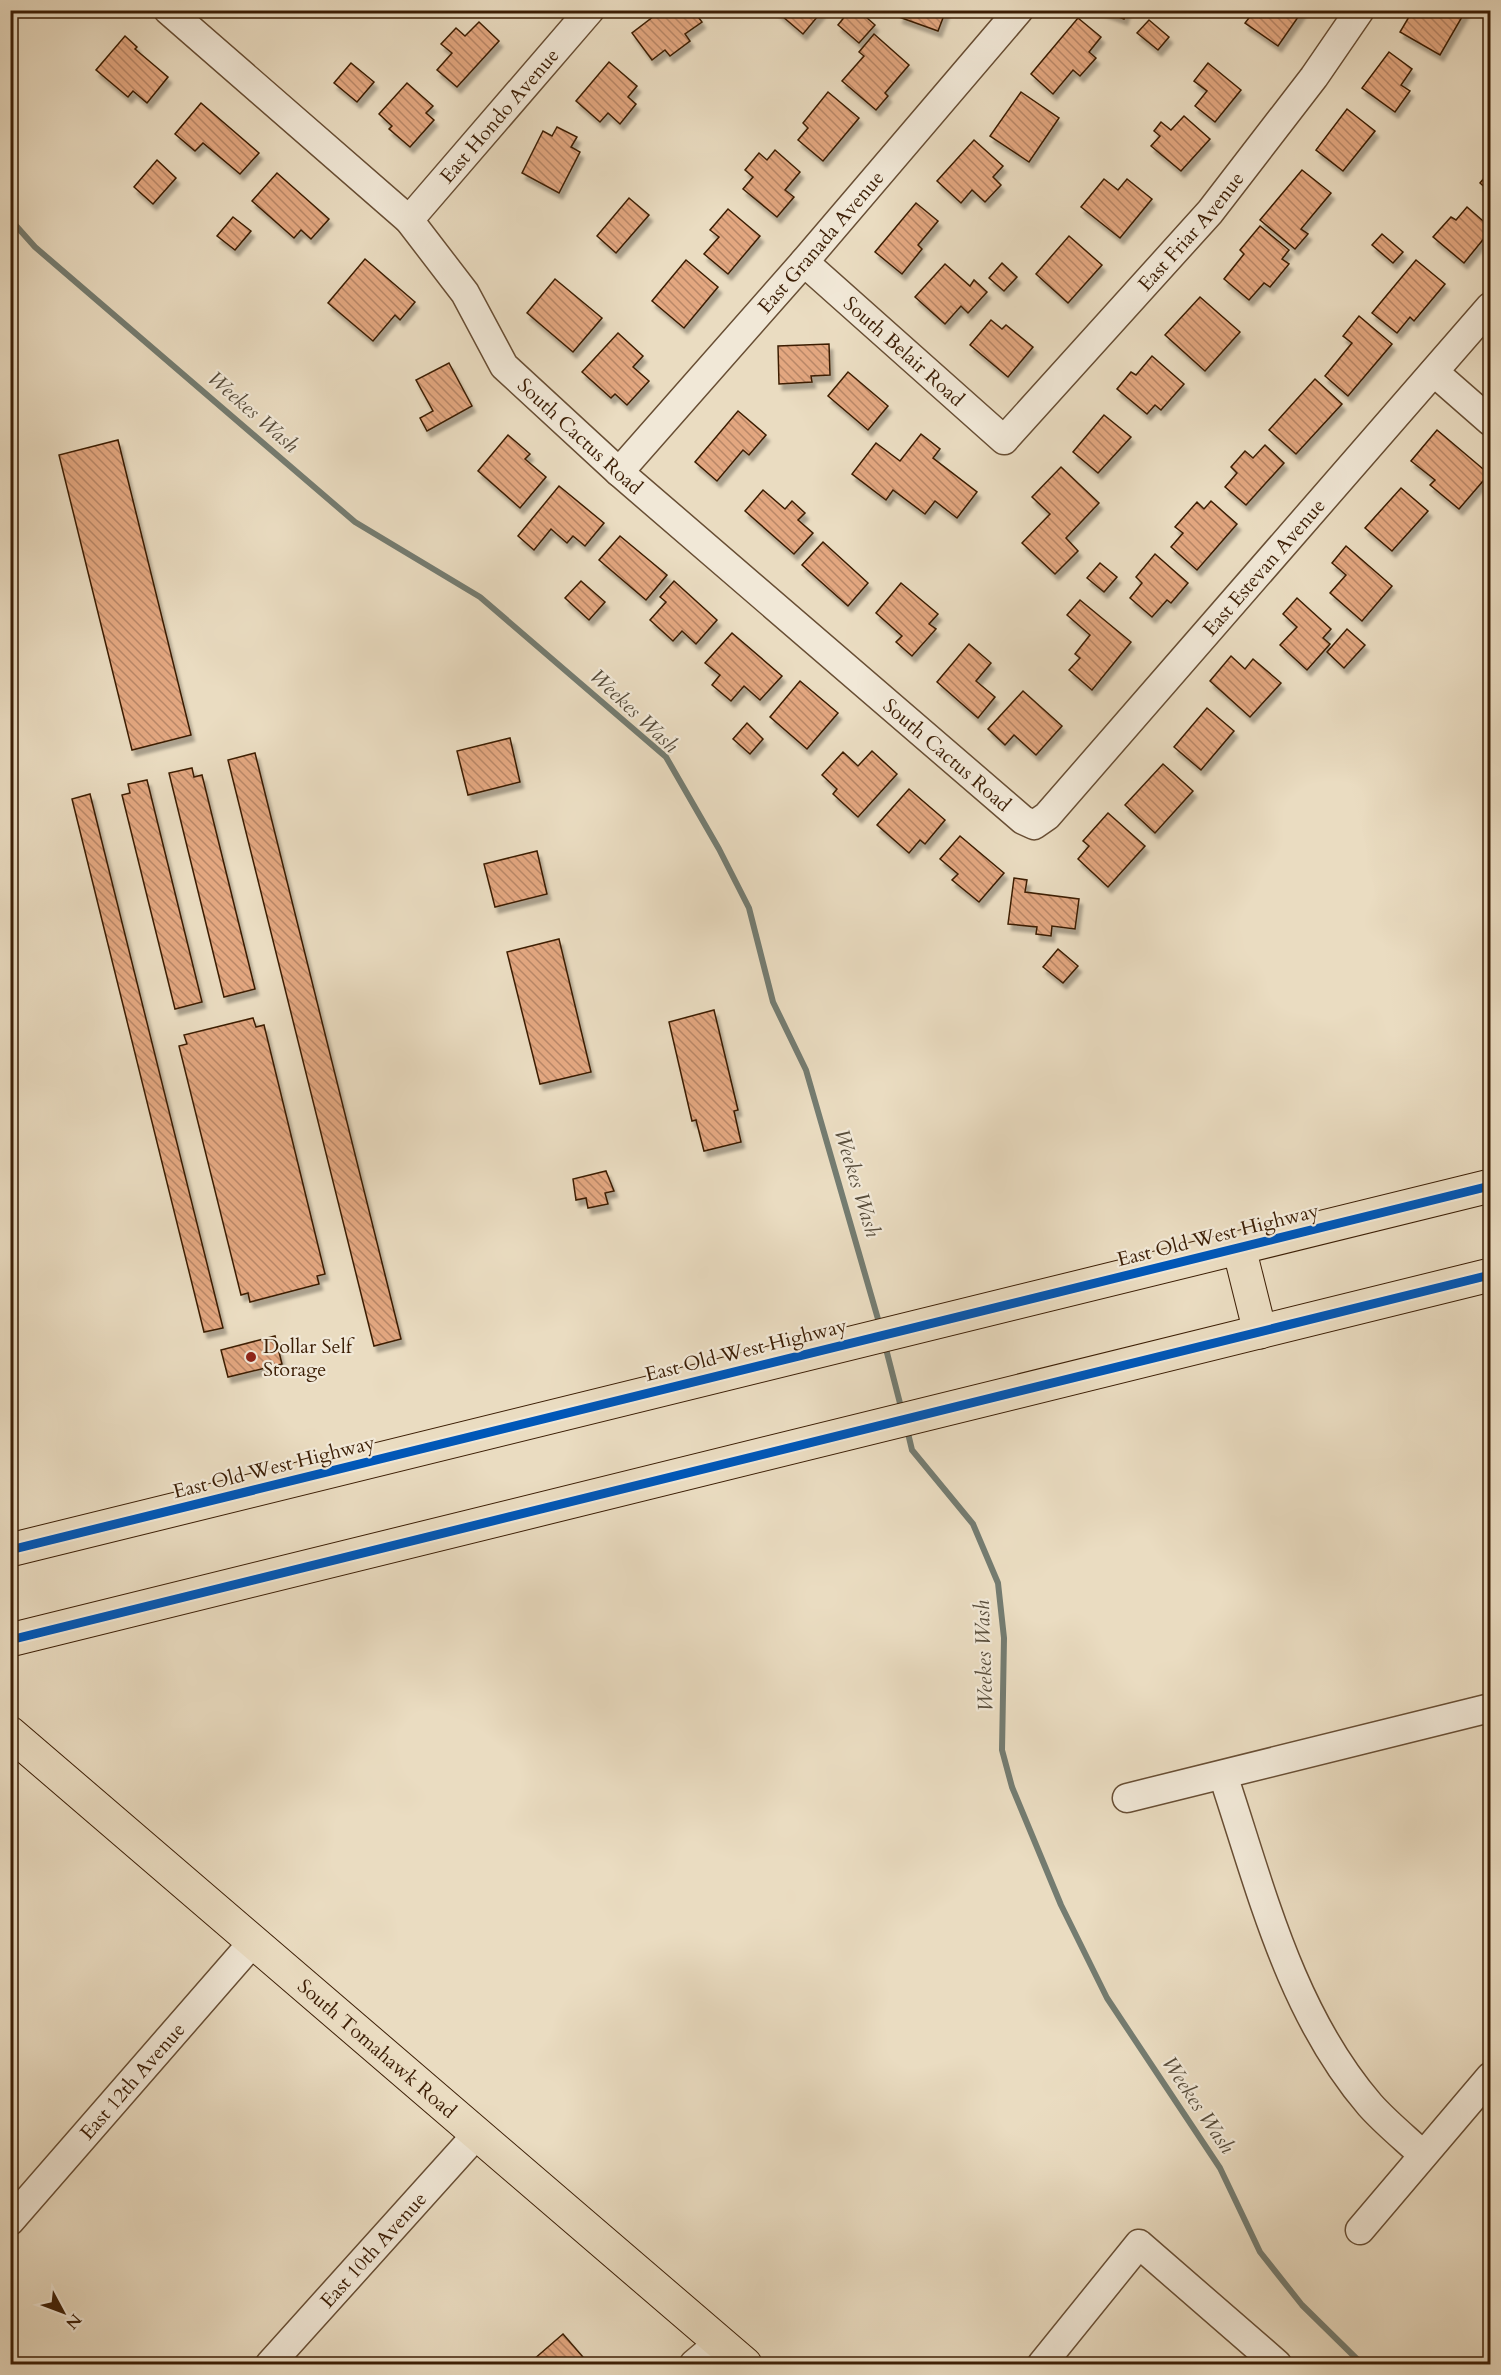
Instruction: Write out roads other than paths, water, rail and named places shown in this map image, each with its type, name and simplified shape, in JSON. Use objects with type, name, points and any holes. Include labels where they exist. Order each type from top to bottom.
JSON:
[{"type":"main road","name":"East Old West Highway","points":[[10,1550],[1491,1186]]},
{"type":"main road","points":[[1239,1248],[1260,1332]]},
{"type":"main road","points":[[10,1640],[1491,1275]]},
{"type":"main road","name":"South Tomahawk Road","points":[[10,1733],[745,2364]]},
{"type":"street","name":"South Cactus Road","points":[[168,10],[409,220],[465,293],[504,366],[619,472],[1014,812],[1034,825]]},
{"type":"street","name":"East Hondo Avenue","points":[[409,220],[590,10]]},
{"type":"street","name":"East Granada Avenue","points":[[619,472],[804,262],[1019,10]]},
{"type":"street","name":"East Friar Avenue","points":[[1004,440],[1210,212],[1314,77],[1360,10]]},
{"type":"street","name":"South Belair Road","points":[[804,262],[1004,440]]},
{"type":"street","name":"East Estevan Avenue","points":[[1034,825],[1047,816],[1491,307]]},
{"type":"street","points":[[1434,372],[1491,421]]},
{"type":"street","points":[[1128,1798],[1491,1708]]},
{"type":"street","points":[[1223,1774],[1294,1986],[1330,2050],[1371,2106],[1424,2155]]},
{"type":"street","name":"East 12th Avenue","points":[[10,2221],[254,1941]]},
{"type":"street","points":[[1360,2230],[1491,2077]]},
{"type":"street","name":"East 10th Avenue","points":[[270,2364],[478,2133]]},
{"type":"street","points":[[1042,2364],[1139,2244],[1277,2364]]},
{"type":"street","points":[[694,2364],[720,2342]]},
{"type":"waterway","name":"Weekes Wash","points":[[10,219],[35,247],[355,522],[480,597],[666,757],[719,849],[749,908],[773,1002],[806,1070],[880,1326]]},
{"type":"waterway","name":"Weekes Wash","points":[[885,1345],[902,1411]]},
{"type":"waterway","name":"Weekes Wash","points":[[907,1429],[912,1450],[973,1524],[998,1583],[1004,1638],[1002,1750],[1012,1787],[1061,1905],[1107,1998],[1220,2168],[1260,2252],[1302,2305],[1362,2364]]},
{"type":"place","name":"Dollar Self Storage","points":[[251,1357]]}]
